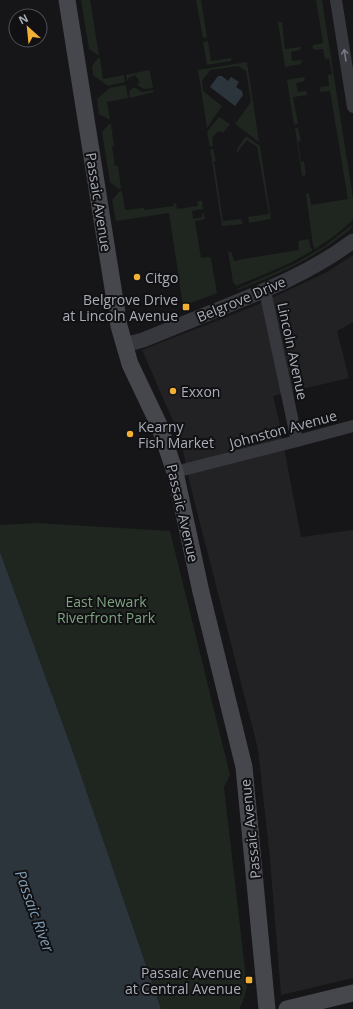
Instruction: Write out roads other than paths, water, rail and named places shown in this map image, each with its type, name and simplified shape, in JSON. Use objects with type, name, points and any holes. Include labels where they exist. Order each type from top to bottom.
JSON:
[{"type":"main road","name":"Passaic Avenue","points":[[67,0],[118,321],[130,364],[159,426],[175,472],[201,592],[244,767],[267,1009]]},
{"type":"main road","points":[[287,1009],[353,993]]},
{"type":"street","points":[[336,0],[353,107]]},
{"type":"street","name":"Belgrove Drive","points":[[124,345],[143,340],[265,291],[310,269],[353,241]]},
{"type":"street","name":"Lincoln Avenue","points":[[265,291],[297,442]]},
{"type":"street","name":"Johnston Avenue","points":[[175,472],[297,442],[353,426]]},
{"type":"water","points":[[218,76],[222,76],[228,81],[231,77],[239,82],[236,87],[242,91],[243,95],[235,106],[210,87]]},
{"type":"water","name":"Passaic River","points":[[0,552],[73,752],[161,1009],[0,1009]]},
{"type":"place","name":"Citgo","points":[[137,277]]},
{"type":"place","name":"Belgrove Drive at Lincoln Avenue","points":[[186,307]]},
{"type":"place","name":"Exxon","points":[[173,391]]},
{"type":"place","name":"Kearny Fish Market","points":[[130,434]]},
{"type":"place","name":"Passaic Avenue at Central Avenue","points":[[249,980]]},
{"type":"park label","name":"East Newark Riverfront Park","points":[[106,610]]}]
